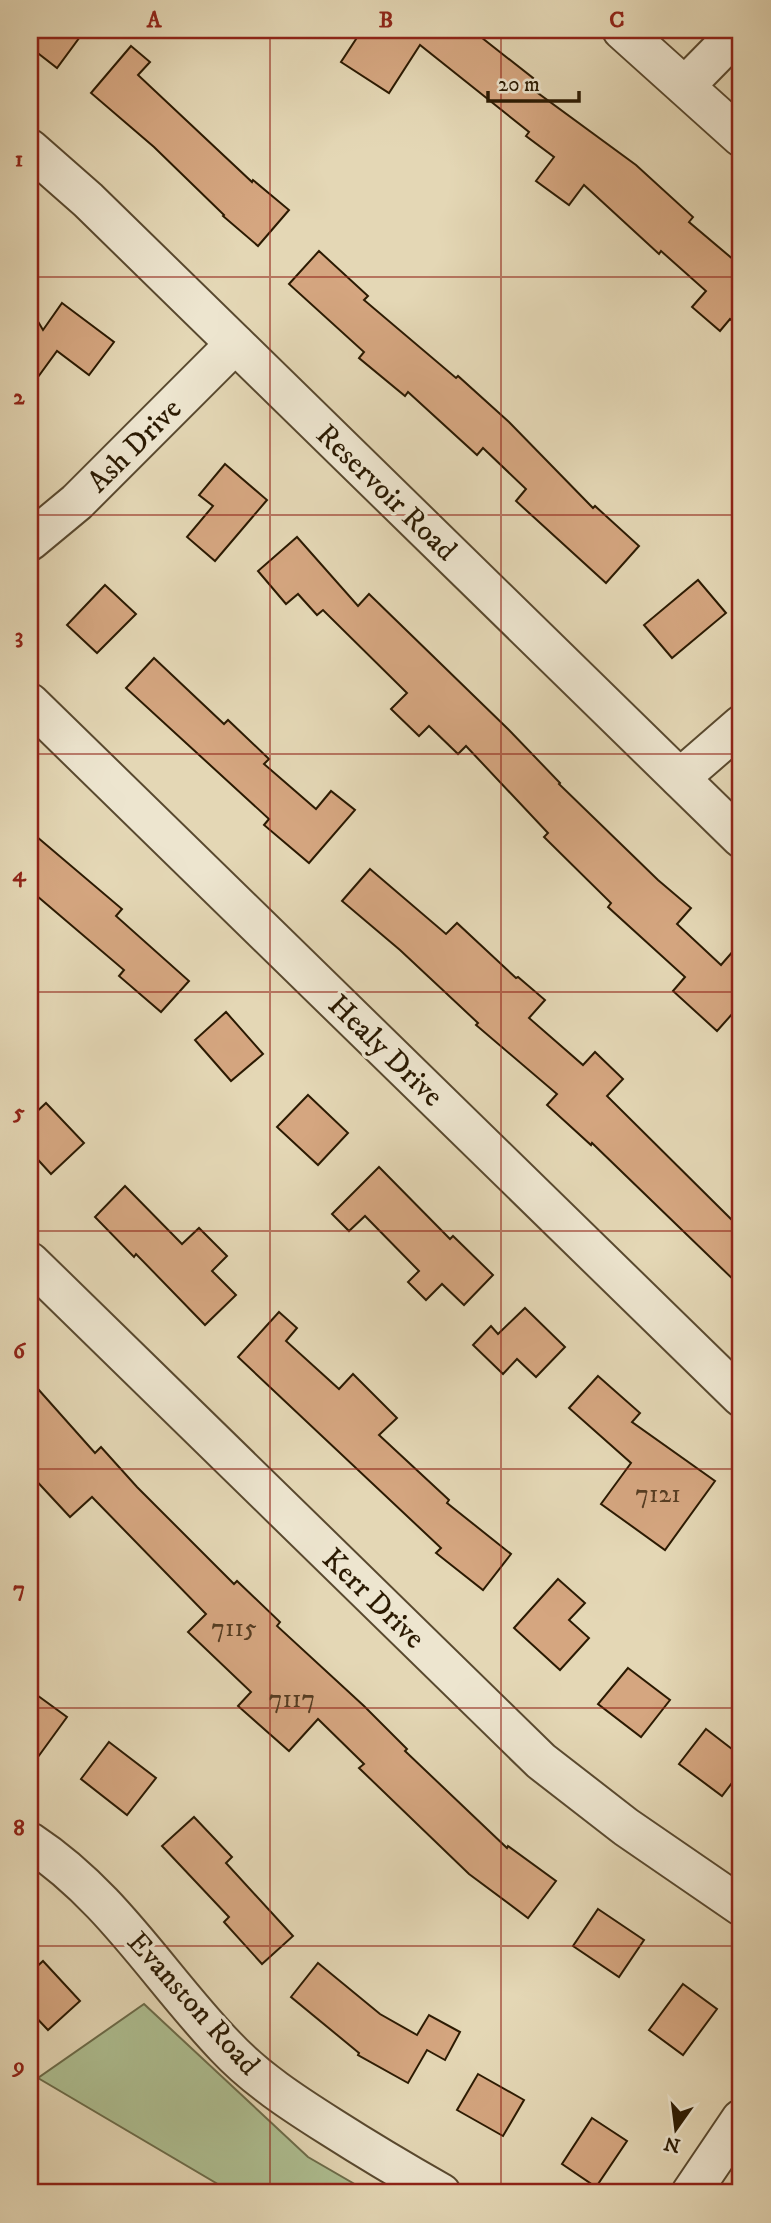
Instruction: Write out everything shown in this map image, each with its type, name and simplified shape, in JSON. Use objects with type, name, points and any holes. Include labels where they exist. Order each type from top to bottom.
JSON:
[{"type":"street","points":[[622,30],[741,137]]},
{"type":"street","points":[[685,86],[740,30]]},
{"type":"street","name":"Reservoir Road","points":[[30,149],[88,200],[741,838]]},
{"type":"street","name":"Ash Drive","points":[[30,541],[77,502],[235,344]]},
{"type":"street","name":"Healy Drive","points":[[30,703],[741,1397]]},
{"type":"street","points":[[680,778],[741,725]]},
{"type":"street","name":"Kerr Drive","points":[[30,1262],[541,1760],[626,1827],[741,1906]]},
{"type":"street","name":"Evanston Road","points":[[30,1842],[79,1880],[121,1922],[224,2046],[248,2068],[282,2095],[441,2193]]},
{"type":"street","points":[[691,2193],[741,2119]]},
{"type":"green space","points":[[144,2004],[308,2157],[370,2193],[233,2193],[38,2078]]},
{"type":"building","points":[[30,30],[85,30],[57,68],[30,47]]},
{"type":"building","points":[[362,30],[472,30],[533,78],[527,85],[636,165],[693,217],[689,222],[741,266],[741,329],[730,319],[720,331],[692,307],[706,291],[661,251],[659,254],[584,185],[569,205],[536,181],[554,157],[526,136],[529,132],[420,45],[389,93],[341,62]]},
{"type":"building","points":[[131,46],[150,62],[138,75],[252,182],[253,180],[289,210],[258,246],[223,216],[154,147],[91,93]]},
{"type":"building","points":[[319,251],[368,296],[364,300],[456,378],[458,376],[509,422],[593,508],[595,506],[639,546],[606,583],[516,501],[526,489],[483,448],[477,455],[408,392],[405,396],[359,358],[364,352],[289,284]]},
{"type":"building","points":[[62,303],[114,342],[89,375],[57,351],[30,388],[30,308],[43,330]]},
{"type":"building","points":[[225,464],[267,500],[215,561],[187,537],[213,506],[199,495]]},
{"type":"building","points":[[297,537],[358,606],[369,594],[509,730],[559,784],[658,880],[691,908],[677,924],[721,965],[741,942],[741,1004],[717,1031],[673,991],[685,977],[608,907],[611,903],[544,837],[548,833],[466,746],[458,754],[429,726],[419,736],[391,709],[407,693],[323,610],[317,615],[298,594],[286,604],[258,571]]},
{"type":"building","points":[[698,580],[726,613],[672,658],[644,625]]},
{"type":"building","points":[[105,585],[136,614],[97,653],[67,625]]},
{"type":"building","points":[[154,658],[224,724],[228,720],[269,759],[264,764],[316,809],[331,791],[355,810],[309,863],[264,825],[269,819],[126,688]]},
{"type":"building","points":[[30,831],[122,909],[116,916],[189,981],[161,1012],[119,976],[124,970],[30,890]]},
{"type":"building","points":[[370,869],[446,934],[457,923],[516,978],[545,1000],[529,1018],[583,1065],[595,1052],[623,1079],[607,1096],[741,1229],[741,1287],[592,1143],[591,1145],[547,1105],[557,1094],[476,1025],[478,1023],[400,950],[342,901]]},
{"type":"building","points":[[226,1012],[263,1054],[231,1081],[195,1040]]},
{"type":"building","points":[[308,1095],[348,1133],[318,1165],[277,1127]]},
{"type":"building","points":[[46,1103],[84,1143],[51,1174],[30,1151],[30,1118]]},
{"type":"building","points":[[379,1167],[450,1239],[453,1236],[493,1275],[464,1305],[442,1284],[426,1300],[408,1282],[419,1271],[365,1216],[349,1231],[332,1214]]},
{"type":"building","points":[[125,1186],[182,1244],[199,1228],[227,1256],[212,1271],[236,1295],[205,1325],[136,1254],[134,1257],[95,1217]]},
{"type":"building","points":[[525,1308],[565,1347],[536,1377],[517,1359],[503,1374],[473,1345],[491,1326],[498,1334]]},
{"type":"building","points":[[279,1312],[297,1328],[286,1341],[339,1389],[353,1374],[397,1418],[379,1435],[449,1500],[447,1503],[511,1554],[483,1590],[436,1553],[441,1548],[238,1357]]},
{"type":"building","points":[[598,1376],[640,1413],[632,1422],[715,1481],[665,1550],[601,1504],[631,1463],[569,1408]]},
{"type":"building","points":[[30,1380],[95,1453],[101,1447],[234,1584],[237,1581],[280,1622],[277,1626],[407,1749],[405,1751],[507,1848],[508,1846],[556,1881],[528,1918],[469,1874],[359,1768],[364,1764],[318,1719],[289,1751],[238,1706],[251,1692],[188,1632],[206,1614],[92,1497],[70,1517],[30,1474]]},
{"type":"building","points":[[558,1579],[585,1603],[569,1620],[589,1638],[560,1670],[514,1628]]},
{"type":"building","points":[[628,1668],[670,1700],[641,1737],[598,1704]]},
{"type":"building","points":[[30,1690],[67,1717],[30,1768]]},
{"type":"building","points":[[706,1729],[741,1756],[741,1771],[722,1796],[679,1764]]},
{"type":"building","points":[[109,1742],[156,1778],[127,1815],[81,1779]]},
{"type":"building","points":[[194,1817],[232,1857],[226,1863],[293,1936],[262,1964],[224,1922],[229,1917],[162,1846]]},
{"type":"building","points":[[598,1909],[644,1940],[619,1977],[573,1946]]},
{"type":"building","points":[[43,1961],[80,2001],[48,2030],[30,2011],[30,1973]]},
{"type":"building","points":[[318,1963],[380,2014],[417,2035],[429,2015],[460,2032],[445,2060],[427,2050],[408,2083],[358,2055],[359,2053],[291,1997]]},
{"type":"building","points":[[683,1984],[717,2009],[683,2055],[649,2030]]},
{"type":"building","points":[[478,2074],[524,2100],[503,2136],[457,2110]]},
{"type":"building","points":[[592,2118],[627,2141],[596,2187],[562,2164]]}]
